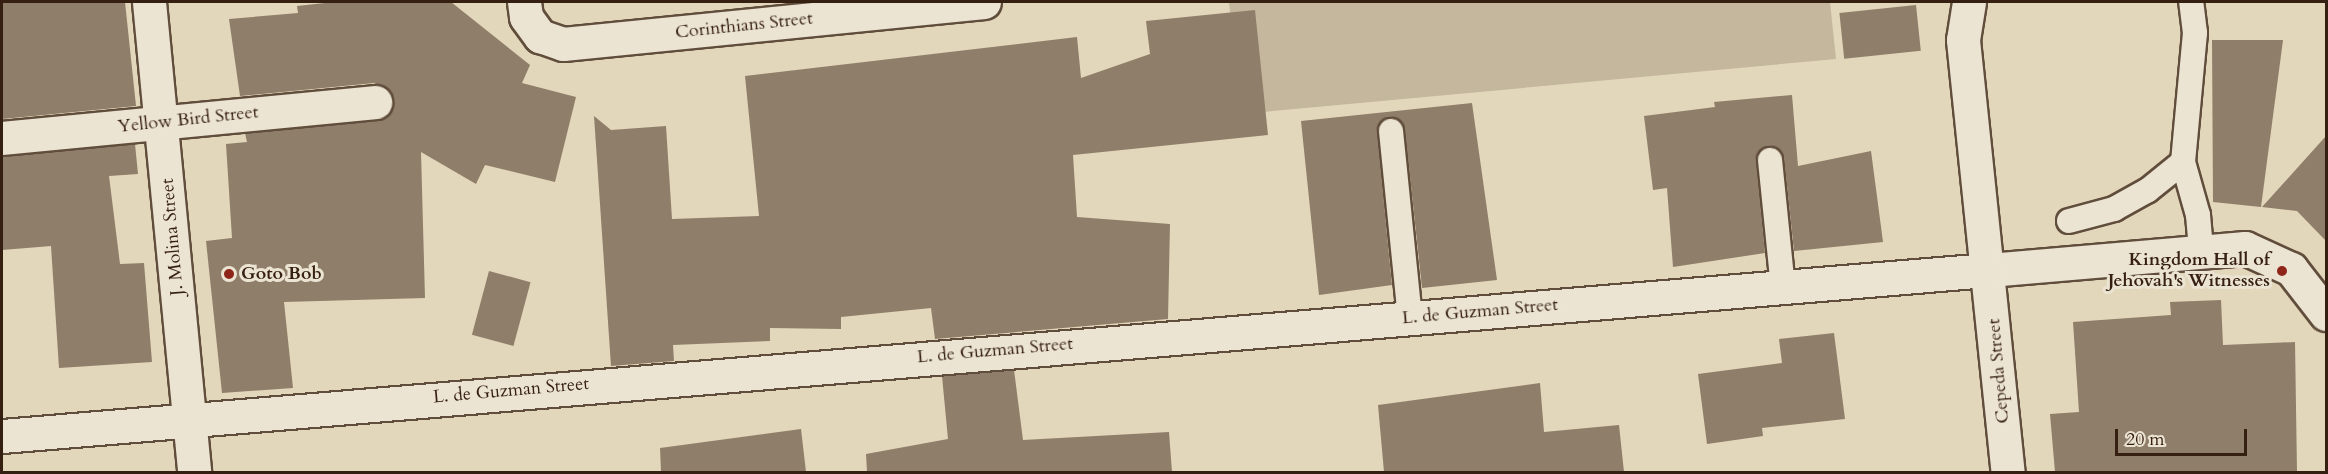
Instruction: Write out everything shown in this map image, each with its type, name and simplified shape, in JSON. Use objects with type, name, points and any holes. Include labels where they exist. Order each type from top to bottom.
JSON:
[{"type":"street","name":"J. Molina Street","points":[[149,2],[164,123],[194,472]]},
{"type":"street","name":"Corinthians Street","points":[[524,2],[526,17],[540,36],[563,44],[812,10],[984,2]]},
{"type":"street","name":"Cepeda Street","points":[[1969,2],[1963,39],[1989,270],[2008,472]]},
{"type":"street","name":"Yellow Bird Street","points":[[2,138],[375,102]]},
{"type":"street","name":"L. de Guzman Street","points":[[2,436],[188,417],[2245,248],[2291,269],[2326,314]]},
{"type":"lane","points":[[2191,2],[2195,33],[2183,162],[2198,215],[2201,252]]},
{"type":"lane","points":[[1391,131],[1410,317]]},
{"type":"lane","points":[[1770,160],[1783,287]]},
{"type":"lane","points":[[2069,221],[2114,209],[2147,191],[2183,162]]},
{"type":"shaded area","points":[[1229,2],[1830,2],[1836,59],[1241,114]]},
{"type":"building","points":[[2,2],[125,2],[136,106],[2,119]]},
{"type":"building","points":[[334,2],[451,2],[530,65],[522,83],[576,97],[555,182],[485,165],[476,184],[421,152],[425,298],[284,302],[293,388],[222,393],[206,241],[232,238],[226,144],[247,142],[245,133],[377,121],[386,117],[394,101],[390,91],[374,83],[240,96],[229,19],[298,13],[297,6]]},
{"type":"building","points":[[1916,5],[1921,51],[1844,59],[1839,13]]},
{"type":"building","points":[[1255,10],[1268,135],[1073,155],[1077,217],[1170,224],[1168,319],[935,339],[931,308],[841,317],[841,329],[770,328],[770,341],[673,345],[674,361],[611,366],[594,116],[611,130],[666,126],[672,219],[759,216],[745,76],[1077,37],[1081,78],[1150,54],[1146,21]]},
{"type":"building","points":[[2212,40],[2283,40],[2261,207],[2213,202]]},
{"type":"building","points":[[1792,95],[1798,166],[1871,151],[1883,242],[1794,251],[1784,158],[1768,146],[1756,161],[1765,253],[1673,267],[1667,188],[1653,190],[1644,116],[1715,107],[1714,102]]},
{"type":"building","points":[[1472,103],[1497,280],[1422,288],[1405,130],[1390,117],[1377,132],[1392,285],[1319,295],[1301,121]]},
{"type":"building","points":[[2326,136],[2326,241],[2297,211],[2262,207]]},
{"type":"building","points":[[135,144],[138,174],[109,176],[120,264],[144,263],[152,362],[59,368],[51,246],[2,250],[2,156]]},
{"type":"building","points":[[489,271],[531,282],[513,346],[472,335]]},
{"type":"building","points":[[2221,300],[2223,345],[2295,342],[2297,472],[2055,472],[2050,414],[2079,412],[2073,322],[2171,315],[2170,302]]},
{"type":"building","points":[[1834,333],[1845,419],[1762,428],[1763,436],[1707,444],[1698,374],[1782,363],[1779,339]]},
{"type":"building","points":[[1014,370],[1023,440],[1169,432],[1172,472],[867,472],[866,454],[948,439],[942,376]]},
{"type":"building","points":[[1540,383],[1544,432],[1619,425],[1624,472],[1384,472],[1378,405]]},
{"type":"building","points":[[801,429],[806,472],[661,472],[660,448]]},
{"type":"place","name":"Kingdom Hall of Jehovah's Witnesses","points":[[2282,271]]},
{"type":"place","name":"Goto Bob","points":[[229,274]]}]
